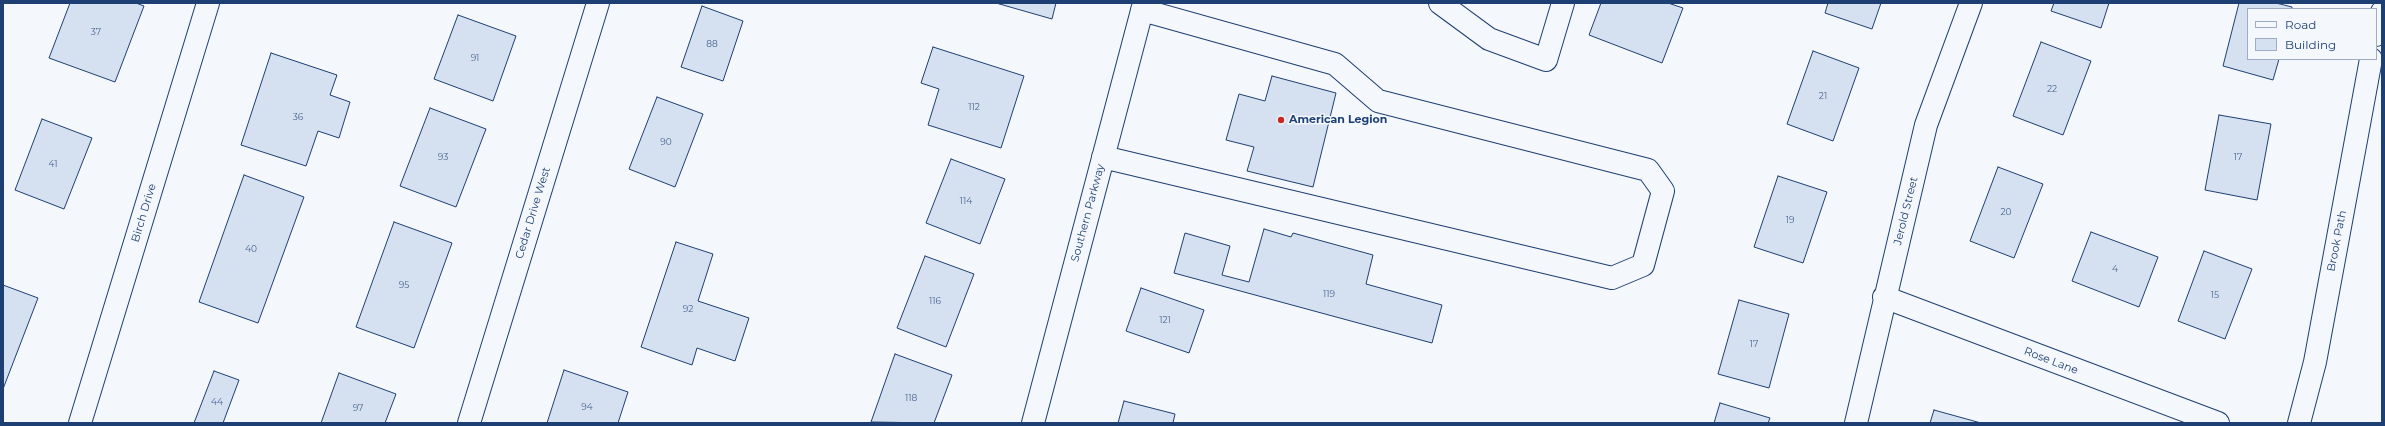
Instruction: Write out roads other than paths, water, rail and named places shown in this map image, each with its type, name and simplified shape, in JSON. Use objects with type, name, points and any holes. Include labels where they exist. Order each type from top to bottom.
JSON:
[{"type":"street","name":"Birch Drive","points":[[80,423],[208,3]]},
{"type":"street","name":"Cedar Drive West","points":[[469,423],[598,3]]},
{"type":"street","points":[[1440,3],[1489,39],[1546,60],[1563,3]]},
{"type":"street","name":"Jerold Street","points":[[1856,423],[1884,298],[1926,125],[1971,3]]},
{"type":"street","points":[[1103,157],[1612,278],[1643,265],[1659,206],[1663,191],[1648,170],[1378,101],[1335,64],[1143,7]]},
{"type":"street","name":"Southern Parkway","points":[[1033,423],[1143,7]]},
{"type":"street","points":[[2377,32],[2382,12]]},
{"type":"street","name":"Brook Path","points":[[2300,423],[2315,362],[2371,60]]},
{"type":"street","name":"Rose Lane","points":[[1884,298],[2218,423]]},
{"type":"place","name":"American Legion","points":[[1281,120]]}]
